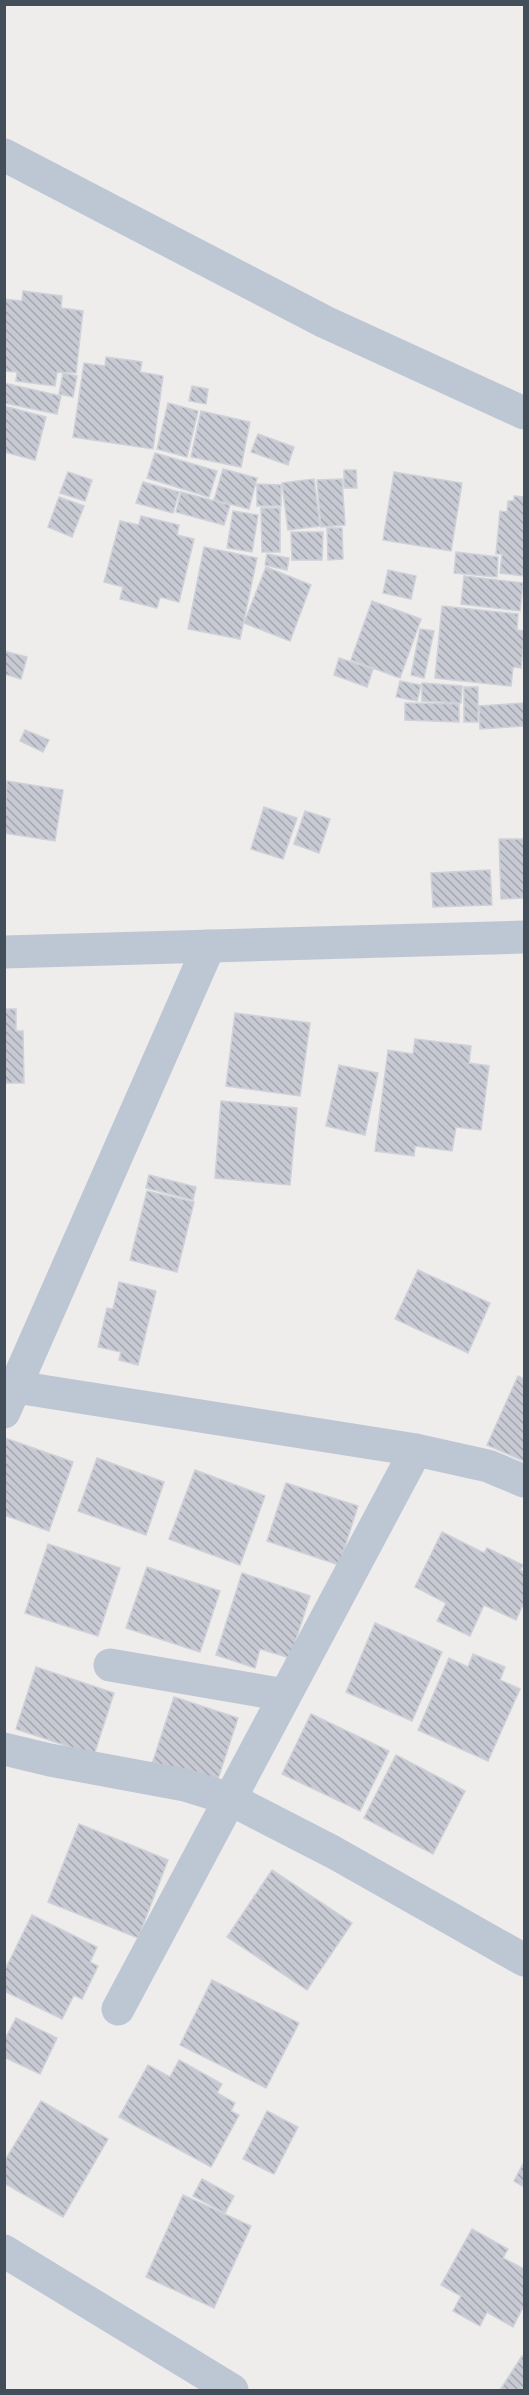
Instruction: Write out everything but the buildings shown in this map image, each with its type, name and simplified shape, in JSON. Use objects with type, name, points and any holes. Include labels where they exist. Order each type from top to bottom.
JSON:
[{"type":"street","points":[[4,154],[325,322],[525,413]]},
{"type":"street","points":[[4,952],[525,937]]},
{"type":"street","points":[[209,946],[10,1400],[416,1450],[488,1466],[525,1481]]},
{"type":"street","points":[[118,2009],[416,1450]]},
{"type":"street","points":[[111,1665],[285,1695]]},
{"type":"street","points":[[4,1749],[50,1760],[185,1785],[230,1799],[333,1852],[525,1960]]},
{"type":"street","points":[[4,2251],[232,2391]]}]
